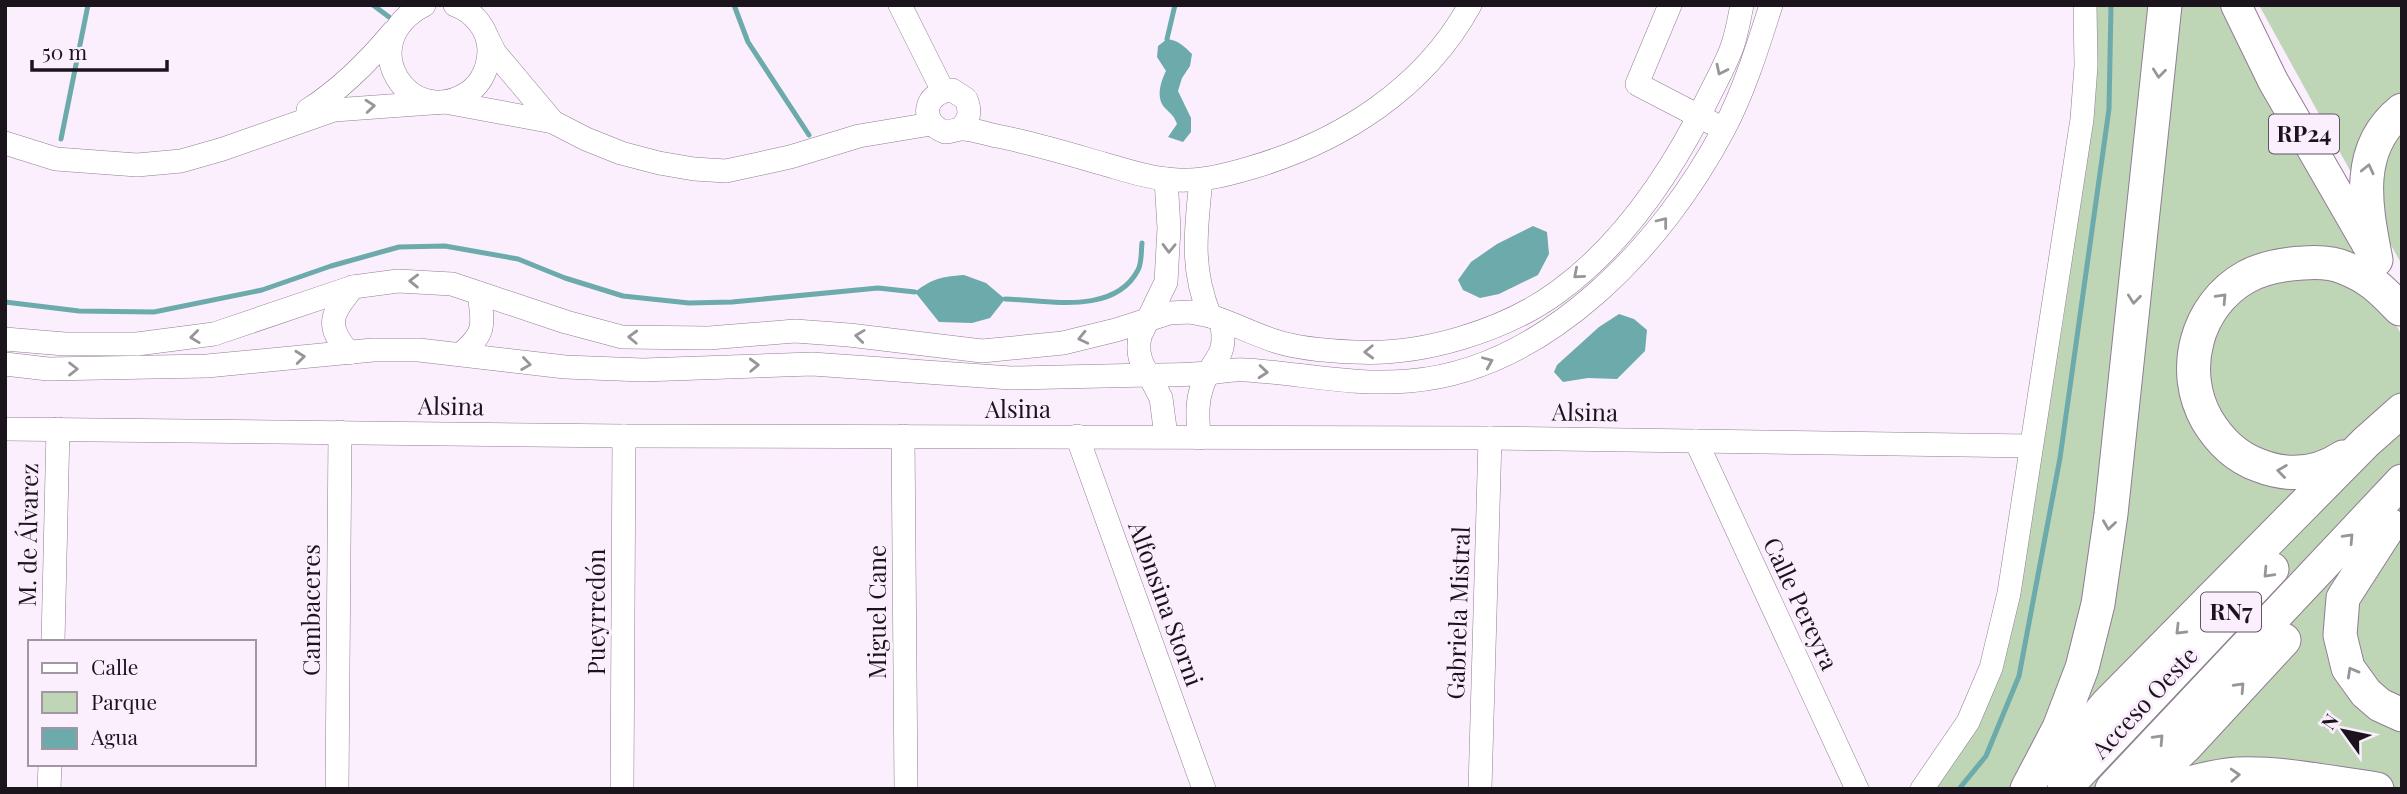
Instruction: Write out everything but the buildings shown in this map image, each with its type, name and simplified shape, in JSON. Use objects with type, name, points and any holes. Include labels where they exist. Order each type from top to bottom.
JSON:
[{"type":"highway","points":[[2027,789],[2059,728],[2082,668],[2098,604],[2111,514],[2165,5]]},
{"type":"highway","points":[[2376,260],[2365,182],[2372,151],[2378,139],[2385,127],[2402,110]]},
{"type":"highway","points":[[2366,442],[2331,465],[2306,474],[2274,471],[2246,461],[2224,444],[2202,411],[2195,390],[2193,357],[2201,327],[2220,298],[2245,278],[2269,267],[2318,262],[2342,266],[2374,282],[2401,311]]},
{"type":"highway","points":[[2036,789],[2108,703],[2366,442],[2402,411]]},
{"type":"highway","name":"Acceso Oeste","points":[[2064,789],[2402,437]]},
{"type":"highway","name":"Acceso Oeste","points":[[2112,789],[2402,481]]},
{"type":"highway","points":[[2396,519],[2343,598],[2340,635],[2348,668],[2366,693],[2380,705],[2402,715]]},
{"type":"highway","points":[[2141,789],[2186,746],[2396,519]]},
{"type":"highway","points":[[2169,789],[2198,779],[2238,774],[2377,789]]},
{"type":"main road","name":"RP24","points":[[2236,5],[2273,81],[2376,260],[2401,311]]},
{"type":"street","points":[[280,127],[335,92],[379,49],[404,15],[424,5]]},
{"type":"street","points":[[5,144],[56,159],[137,165],[181,161],[334,110],[445,102],[460,98],[474,88],[484,75],[489,60],[488,43],[483,28],[472,15],[455,5]]},
{"type":"street","points":[[472,5],[495,53],[553,122]]},
{"type":"street","points":[[900,5],[943,91]]},
{"type":"street","points":[[1028,142],[970,107],[960,93],[943,91],[930,101],[928,117],[932,124],[945,132],[960,129],[1028,142],[1166,180],[1201,180],[1286,158],[1323,142],[1357,121],[1402,90],[1433,60],[1460,24],[1470,5]]},
{"type":"street","points":[[1670,5],[1637,84],[1724,129]]},
{"type":"street","points":[[5,339],[65,344],[137,344],[214,334],[354,287],[398,281],[425,281],[452,285],[622,337],[709,338],[795,331],[982,351],[1063,343],[1116,330],[1148,318],[1190,312],[1216,318],[1277,342],[1355,353],[1394,351],[1428,345],[1472,335],[1519,316],[1559,291],[1603,252],[1637,213],[1669,169],[1699,117],[1732,47],[1742,5]]},
{"type":"street","points":[[5,364],[48,369],[195,367],[349,352],[419,350],[530,365],[630,369],[812,363],[1011,378],[1241,370],[1375,383],[1411,381],[1477,366],[1543,335],[1620,272],[1678,202],[1724,129],[1771,5]]},
{"type":"street","points":[[1922,789],[1968,722],[1991,668],[2009,593],[2082,119],[2086,66],[2085,5]]},
{"type":"street","points":[[404,15],[391,40],[390,55],[393,71],[402,85],[414,95],[429,101],[553,122],[621,153],[682,167],[726,171],[778,160],[859,136],[932,124]]},
{"type":"street","points":[[960,129],[968,119],[970,107]]},
{"type":"street","points":[[1166,180],[1170,228],[1167,282],[1148,318],[1138,346],[1139,359],[1161,398],[1166,436]]},
{"type":"street","points":[[1199,438],[1197,409],[1202,384],[1217,362],[1223,348],[1224,334],[1198,280],[1196,241],[1201,180]]},
{"type":"street","points":[[349,352],[338,341],[332,329],[333,316],[354,287]]},
{"type":"street","points":[[461,354],[478,340],[483,321],[479,293]]},
{"type":"street","name":"Alsina","points":[[5,429],[624,436],[1490,438],[2030,446]]},
{"type":"street","name":"M. de Álvarez","points":[[53,640],[58,429]]},
{"type":"street","name":"Cambaceres","points":[[337,789],[340,432]]},
{"type":"street","name":"Pueyrredón","points":[[622,789],[624,436]]},
{"type":"street","name":"Miguel Cane","points":[[903,436],[906,789]]},
{"type":"street","name":"Alfonsina Storni","points":[[1077,436],[1203,789]]},
{"type":"street","name":"Gabriela Mistral","points":[[1480,789],[1490,438]]},
{"type":"street","name":"Calle Pereyra","points":[[1696,441],[1857,789]]},
{"type":"street","points":[[49,789],[50,766]]},
{"type":"green space","points":[[2094,5],[2224,5],[2402,336],[2402,789],[1933,789],[2008,638],[2063,322],[2097,77]]},
{"type":"green space","points":[[2259,5],[2402,5],[2402,265]]},
{"type":"water","points":[[1167,39],[1178,42],[1192,54],[1190,66],[1178,91],[1191,118],[1191,132],[1183,142],[1168,137],[1177,124],[1163,106],[1160,96],[1166,71],[1157,57],[1158,46]]},
{"type":"water","points":[[1533,226],[1547,232],[1549,254],[1538,275],[1499,294],[1480,298],[1463,290],[1458,280],[1471,262],[1497,244]]},
{"type":"water","points":[[964,275],[986,283],[1005,299],[990,318],[972,323],[939,322],[915,292],[938,279]]},
{"type":"water","points":[[1619,314],[1634,319],[1647,330],[1645,351],[1617,379],[1588,378],[1563,382],[1554,372],[1557,365],[1599,327]]},
{"type":"waterway","points":[[61,139],[88,5]]},
{"type":"waterway","points":[[373,5],[389,17]]},
{"type":"waterway","points":[[734,5],[748,42],[809,135]]},
{"type":"waterway","points":[[1167,39],[1175,5]]},
{"type":"waterway","points":[[1959,789],[1986,756],[2019,676],[2060,458],[2109,109],[2111,5]]},
{"type":"waterway","points":[[1005,299],[1078,302],[1113,294],[1127,284],[1138,270],[1142,243]]},
{"type":"waterway","points":[[5,302],[79,311],[154,312],[262,290],[331,266],[399,247],[445,246],[518,259],[565,278],[623,296],[689,303],[732,302],[878,288],[915,292]]}]
